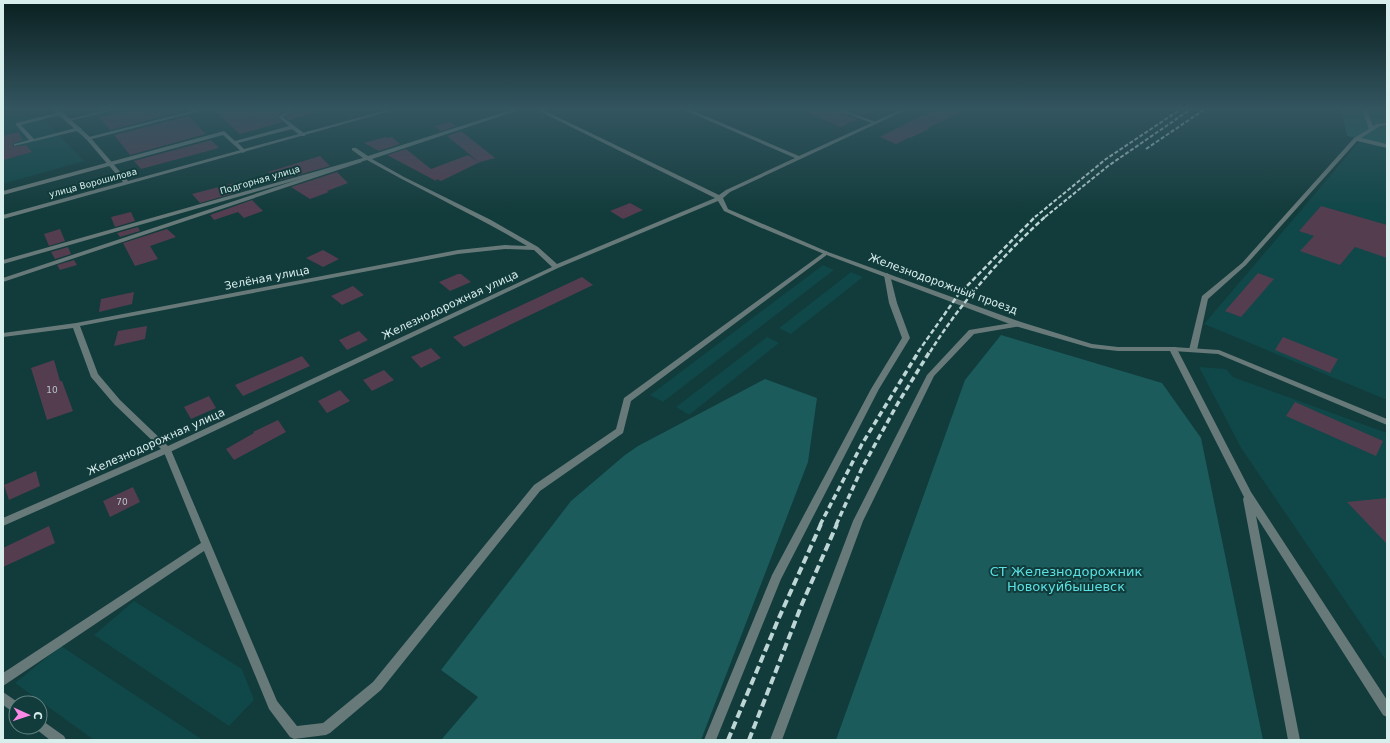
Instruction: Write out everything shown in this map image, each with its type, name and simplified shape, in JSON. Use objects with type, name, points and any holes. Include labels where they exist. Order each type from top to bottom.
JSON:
[{"type":"street","points":[[16,145],[21,144]]},
{"type":"street","points":[[93,144],[127,183]]},
{"type":"street","points":[[3,193],[185,144]]},
{"type":"street","points":[[235,144],[243,151]]},
{"type":"street","name":"улица Ворошилова","points":[[3,217],[270,144]]},
{"type":"street","name":"Подгорная улица","points":[[3,262],[368,158],[413,144]]},
{"type":"street","points":[[3,280],[414,144]]},
{"type":"street","points":[[608,144],[720,198]]},
{"type":"street","points":[[766,144],[800,158]]},
{"type":"street","name":"Железнодорожная улица","points":[[3,522],[167,450],[556,267],[720,198],[728,191],[830,144]]},
{"type":"street","points":[[1194,350],[1205,298],[1244,264],[1352,144]]},
{"type":"street","points":[[1377,144],[1387,146]]},
{"type":"street","points":[[354,149],[402,178],[489,221],[536,248],[556,267]]},
{"type":"street","name":"Железнодорожный проезд","points":[[720,198],[726,210],[826,253],[1018,324],[1091,346],[1118,349],[1173,348],[1219,352],[1387,422]]},
{"type":"street","name":"Зелёная улица","points":[[3,335],[76,325],[458,252],[505,247],[536,248]]},
{"type":"street","points":[[76,325],[94,375],[118,402],[167,450],[273,705],[294,733],[326,729],[377,686],[537,488],[620,431],[627,400],[826,253]]},
{"type":"street","points":[[710,740],[776,578],[875,389],[906,338],[893,303],[887,275]]},
{"type":"street","points":[[776,740],[858,521],[931,375],[972,332],[1018,324]]},
{"type":"street","points":[[1173,348],[1247,494],[1387,711]]},
{"type":"street","points":[[1247,494],[1294,740]]},
{"type":"street","points":[[3,680],[207,544]]},
{"type":"street","points":[[48,731],[60,740]]},
{"type":"shaded area","points":[[3,144],[67,144],[84,161],[3,184]]},
{"type":"shaded area","points":[[1358,144],[1372,144],[1387,147],[1387,400],[1204,324]]},
{"type":"shaded area","points":[[823,265],[834,270],[663,402],[650,395]]},
{"type":"shaded area","points":[[851,272],[863,277],[791,334],[779,328]]},
{"type":"shaded area","points":[[767,337],[779,343],[689,415],[676,407]]},
{"type":"shaded area","points":[[1199,367],[1226,369],[1233,377],[1387,433],[1387,662],[1241,448]]},
{"type":"shaded area","points":[[134,601],[242,669],[254,700],[229,726],[94,635]]},
{"type":"shaded area","points":[[61,646],[203,740],[94,740],[48,707],[48,695],[32,695],[15,683]]},
{"type":"green space","name":"СТ Железнодорожник Новокуйбышевск","points":[[1001,335],[1162,383],[1201,438],[1263,740],[836,740],[965,380]]},
{"type":"green space","points":[[765,379],[817,398],[808,462],[701,740],[441,740],[478,697],[441,670],[571,501],[625,455],[638,446]]},
{"type":"building","points":[[3,144],[13,144],[13,147],[26,145],[32,152],[3,160]]},
{"type":"building","points":[[121,144],[171,144],[130,155]]},
{"type":"building","points":[[198,144],[215,144],[219,148],[141,169],[134,161]]},
{"type":"building","points":[[365,144],[400,144],[379,151]]},
{"type":"building","points":[[456,144],[477,144],[495,158],[480,162],[441,181],[437,179],[436,181],[387,155],[406,149],[431,169],[468,155],[479,162]]},
{"type":"building","points":[[320,156],[330,166],[280,180],[268,172]]},
{"type":"building","points":[[337,172],[348,183],[310,199],[291,187]]},
{"type":"building","points":[[234,183],[242,191],[200,203],[192,194]]},
{"type":"building","points":[[252,200],[263,211],[244,218],[238,212],[214,220],[210,215]]},
{"type":"building","points":[[630,203],[643,210],[623,219],[610,211]]},
{"type":"building","points":[[1321,206],[1387,225],[1387,258],[1355,247],[1340,265],[1300,251],[1314,236],[1299,231]]},
{"type":"building","points":[[131,212],[135,221],[115,227],[111,217]]},
{"type":"building","points":[[138,227],[140,231],[120,237],[117,233]]},
{"type":"building","points":[[60,229],[65,241],[49,246],[44,234]]},
{"type":"building","points":[[167,229],[176,237],[150,246],[158,259],[135,266],[123,243]]},
{"type":"building","points":[[68,247],[71,254],[55,259],[51,252]]},
{"type":"building","points":[[323,250],[339,259],[323,267],[306,258]]},
{"type":"building","points":[[74,260],[77,265],[60,270],[57,265]]},
{"type":"building","points":[[1258,273],[1274,279],[1241,317],[1225,311]]},
{"type":"building","points":[[461,274],[471,282],[450,291],[439,282]]},
{"type":"building","points":[[582,277],[593,285],[464,347],[453,337]]},
{"type":"building","points":[[353,286],[364,295],[342,305],[331,296]]},
{"type":"building","points":[[134,292],[132,304],[99,312],[101,299]]},
{"type":"building","points":[[147,326],[145,339],[114,346],[118,331]]},
{"type":"building","points":[[359,331],[368,340],[347,350],[339,340]]},
{"type":"building","points":[[1283,337],[1338,359],[1330,373],[1275,350]]},
{"type":"building","points":[[431,348],[441,358],[421,368],[411,357]]},
{"type":"building","points":[[302,356],[310,366],[243,396],[235,385]]},
{"type":"building","points":[[54,360],[60,381],[62,381],[73,411],[47,420],[31,368]]},
{"type":"building","points":[[384,370],[394,380],[372,391],[363,380]]},
{"type":"building","points":[[340,390],[350,401],[327,413],[318,401]]},
{"type":"building","points":[[209,396],[216,408],[191,419],[184,407]]},
{"type":"building","points":[[1295,402],[1383,441],[1376,456],[1286,416]]},
{"type":"building","points":[[278,420],[286,432],[234,460],[226,449],[254,433],[253,432]]},
{"type":"building","points":[[36,471],[40,486],[9,500],[4,485]]},
{"type":"building","points":[[133,487],[140,502],[110,517],[103,501]]},
{"type":"building","points":[[1387,498],[1387,544],[1347,502]]},
{"type":"building","points":[[49,526],[55,543],[3,567],[3,548]]},
{"type":"railway","points":[[1035,217],[1106,159],[1129,144]]},
{"type":"railway","points":[[1045,217],[1108,166],[1141,144]]},
{"type":"railway","points":[[1146,149],[1154,144]]},
{"type":"railway","points":[[930,352],[955,315],[983,280],[998,263],[1046,216]]},
{"type":"railway","points":[[918,352],[958,295],[1035,217]]},
{"type":"railway","points":[[820,525],[862,444],[919,351]]},
{"type":"railway","points":[[836,525],[862,468],[898,403],[930,351]]},
{"type":"railway","points":[[728,740],[778,620],[821,524]]},
{"type":"railway","points":[[749,740],[802,604],[837,524]]}]
